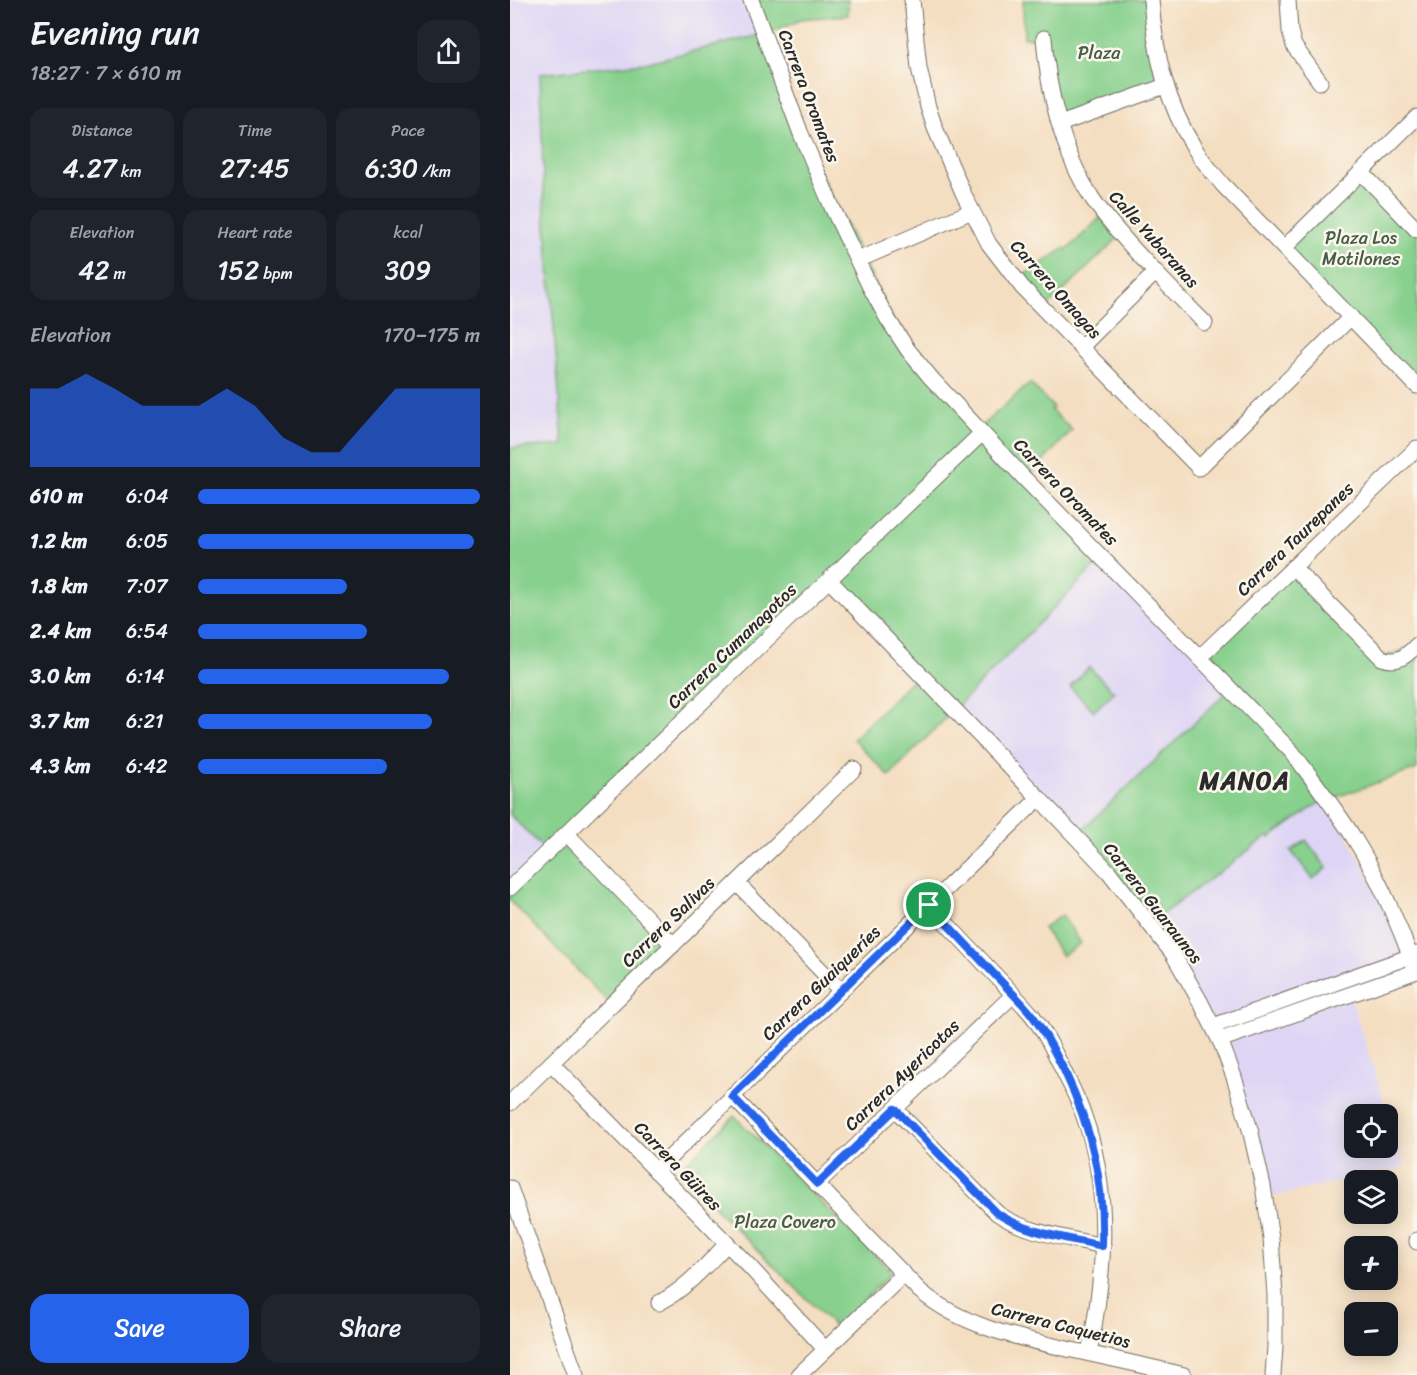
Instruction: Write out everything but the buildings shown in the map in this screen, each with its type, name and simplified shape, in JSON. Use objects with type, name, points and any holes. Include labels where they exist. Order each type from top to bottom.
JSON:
[{"type":"street","name":"Carrera Oromates","points":[[751,0],[801,134],[832,207],[887,318],[908,350],[982,433],[1292,752],[1321,790],[1367,860],[1415,963]]},
{"type":"street","name":"Carrera Omagas","points":[[912,0],[920,68],[928,107],[935,128],[989,244],[1022,287],[1199,468],[1351,317]]},
{"type":"street","points":[[1151,0],[1154,34],[1165,86],[1182,125],[1206,165],[1417,386]]},
{"type":"street","points":[[1288,0],[1290,32],[1294,46],[1320,82]]},
{"type":"street","name":"Calle Yubaranas","points":[[1044,38],[1048,78],[1060,124],[1073,161],[1091,197],[1102,213],[1205,323]]},
{"type":"street","points":[[1060,124],[1165,86]]},
{"type":"street","points":[[1284,248],[1417,117]]},
{"type":"street","points":[[1361,172],[1417,230]]},
{"type":"street","points":[[858,260],[972,211]]},
{"type":"street","points":[[1081,347],[1156,272]]},
{"type":"street","name":"Carrera Cumanagotos","points":[[510,888],[982,433]]},
{"type":"street","name":"Carrera Taurepanes","points":[[1200,657],[1417,448]]},
{"type":"street","points":[[1293,567],[1382,658],[1395,661],[1406,656],[1417,645]]},
{"type":"street","name":"Carrera Guaraunos","points":[[829,580],[1109,872],[1173,954],[1202,1003],[1220,1040],[1234,1077],[1250,1129],[1267,1207],[1275,1295],[1273,1375]]},
{"type":"street","name":"Carrera Salivas","points":[[510,1103],[854,769]]},
{"type":"street","name":"Carrera Guaiqueríes","points":[[657,1171],[1039,798]]},
{"type":"street","points":[[567,834],[673,945]]},
{"type":"street","points":[[737,883],[841,991]]},
{"type":"street","points":[[929,905],[1031,1014],[1048,1040],[1083,1112],[1094,1149],[1101,1191],[1101,1278],[1089,1353]]},
{"type":"street","points":[[1213,1026],[1415,963]]},
{"type":"street","points":[[1220,1040],[1415,963]]},
{"type":"street","name":"Carrera Ayericotas","points":[[817,1184],[1013,994]]},
{"type":"street","name":"Carrera Güires","points":[[551,1063],[728,1244],[825,1349]]},
{"type":"street","name":"Carrera Caquetios","points":[[732,1096],[920,1291],[941,1307],[970,1321],[1018,1337],[1089,1353],[1135,1370],[1184,1375]]},
{"type":"street","points":[[895,1109],[1006,1220],[1028,1228],[1102,1246]]},
{"type":"street","points":[[510,1188],[576,1375]]},
{"type":"street","points":[[659,1303],[676,1293],[728,1244]]},
{"type":"street","points":[[799,1375],[904,1274]]},
{"type":"shaded area","points":[[510,0],[749,0],[762,35],[644,63],[540,74],[563,445],[510,448]]},
{"type":"shaded area","points":[[1103,558],[1231,689],[1075,837],[955,710]]},
{"type":"shaded area","points":[[1327,797],[1411,957],[1213,1026],[1149,924],[1268,835],[1270,838]]},
{"type":"shaded area","points":[[510,815],[545,850],[510,885]]},
{"type":"shaded area","points":[[1350,995],[1385,1104],[1344,1104],[1344,1158],[1398,1158],[1398,1145],[1405,1167],[1392,1170],[1344,1170],[1344,1181],[1266,1198],[1222,1045]]},
{"type":"green space","points":[[752,0],[848,0],[848,15],[801,19],[765,35]]},
{"type":"green space","name":"Plaza","points":[[1023,0],[1150,0],[1164,85],[1060,123],[1045,37],[1024,38]]},
{"type":"green space","points":[[764,34],[801,134],[908,350],[1103,558],[889,776],[853,739],[919,673],[829,580],[567,834],[673,945],[611,1005],[510,901],[510,888],[547,852],[510,815],[510,448],[563,445],[544,201],[540,74],[644,63]]},
{"type":"green space","name":"Plaza Los Motilones","points":[[1361,172],[1417,230],[1417,386],[1284,248]]},
{"type":"green space","points":[[1103,215],[1121,235],[1044,310],[1017,280],[1065,248],[1067,250]]},
{"type":"green space","points":[[1030,383],[1053,407],[1051,410],[1072,430],[1027,479],[979,428]]},
{"type":"green space","points":[[1293,567],[1382,658],[1417,645],[1417,769],[1328,800],[1326,798],[1270,838],[1268,836],[1149,924],[1075,837],[1230,689],[1200,657]]},
{"type":"green space","points":[[1089,667],[1114,692],[1094,711],[1070,687]]},
{"type":"green space","points":[[1306,840],[1327,868],[1313,879],[1291,851]]},
{"type":"green space","points":[[1062,915],[1081,943],[1062,956],[1043,928]]},
{"type":"green space","name":"Plaza Covero","points":[[734,1116],[892,1272],[836,1328],[678,1171]]},
{"type":"district","name":"MANOA","points":[[1245,781]]},
{"type":"route","points":[[929,905],[1031,1014],[1055,1052],[1075,1092],[1094,1149],[1101,1191],[1102,1246],[1028,1228],[1006,1220],[895,1109],[817,1184],[732,1096],[929,905]]}]
